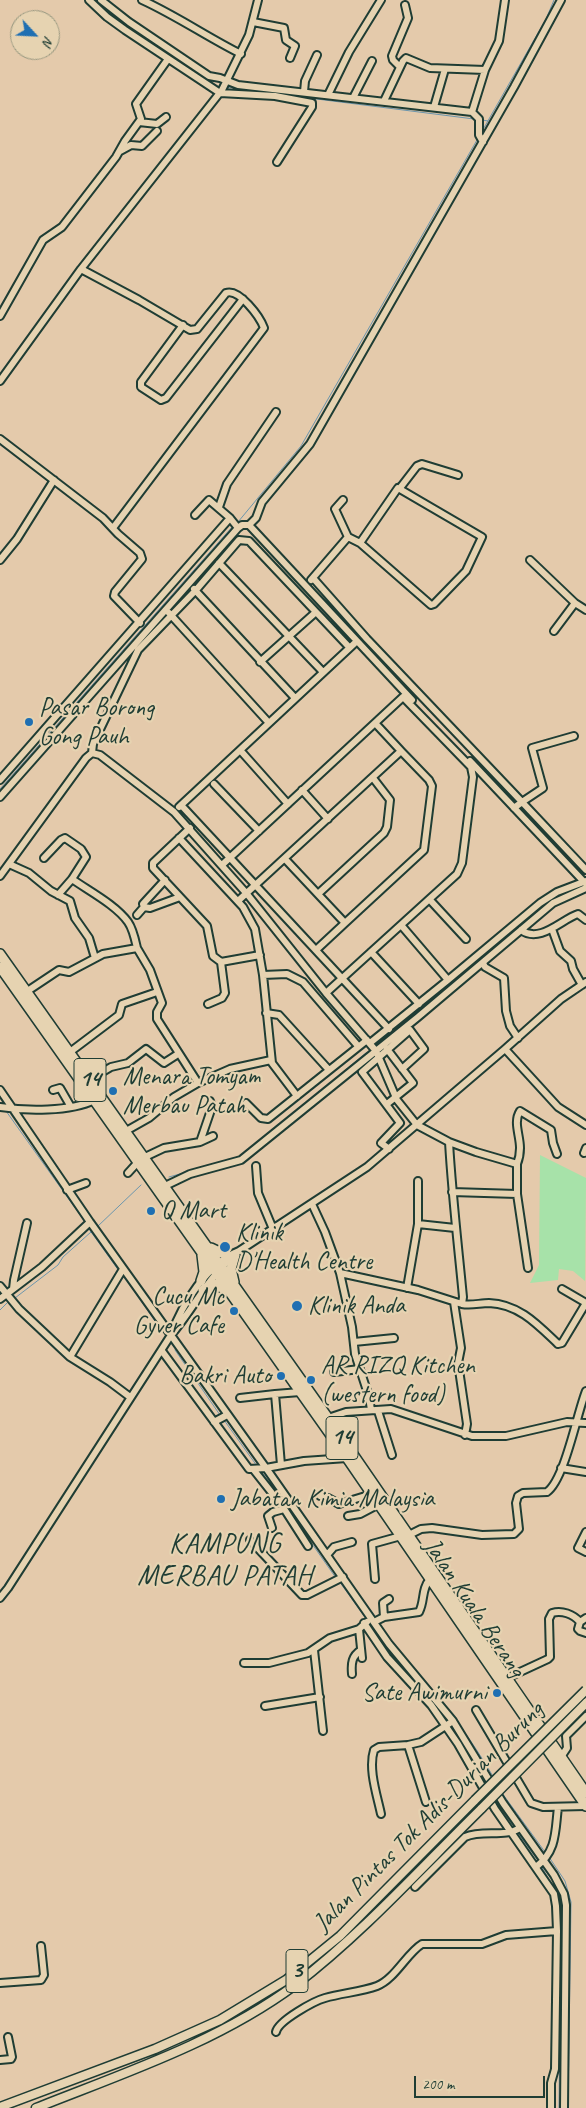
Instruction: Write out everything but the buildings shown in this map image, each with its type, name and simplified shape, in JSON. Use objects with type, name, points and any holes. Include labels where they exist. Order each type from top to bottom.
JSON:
[{"type":"highway","name":"Jalan Kuala Berang","points":[[0,954],[94,1100],[142,1160],[166,1186],[205,1243],[217,1267],[300,1392],[379,1504],[405,1535]]},
{"type":"highway","name":"Jalan Kuala Berang","points":[[0,967],[23,991],[70,1052],[126,1131],[142,1160],[202,1252],[217,1267]]},
{"type":"highway","points":[[202,1252],[204,1272],[202,1286],[214,1284],[233,1290],[231,1269],[234,1254],[215,1251],[205,1243]]},
{"type":"highway","name":"Jalan Kuala Berang","points":[[233,1290],[328,1418],[471,1640],[586,1806]]},
{"type":"highway","name":"Jalan Kuala Berang","points":[[430,1575],[462,1611],[586,1793]]},
{"type":"highway","points":[[462,1611],[460,1618],[471,1640]]},
{"type":"main road","name":"Jalan Pintas Tok Adis-Durian Burung","points":[[0,2107],[155,2049],[212,2024],[286,1980],[340,1936],[586,1690]]},
{"type":"main road","name":"Jalan Pintas Tok Adis-Durian Burung","points":[[36,2108],[161,2059],[216,2033],[294,1985],[347,1941],[586,1703]]},
{"type":"street","points":[[89,0],[107,17],[168,59],[221,92],[274,96],[312,103],[312,107],[276,162]]},
{"type":"street","points":[[100,0],[123,19],[206,74],[227,82],[238,85],[472,112],[478,119],[479,135],[483,142]]},
{"type":"street","points":[[142,0],[176,16],[241,54]]},
{"type":"street","points":[[0,381],[81,269],[221,92],[241,54],[253,22],[258,0]]},
{"type":"street","points":[[328,95],[349,52],[376,12],[381,0]]},
{"type":"street","points":[[472,112],[485,70],[499,41],[505,0]]},
{"type":"street","points":[[195,515],[208,500],[219,507],[235,523],[249,525],[256,518],[262,502],[310,444],[483,142],[561,0]]},
{"type":"street","points":[[400,67],[392,58],[408,18],[405,5]]},
{"type":"street","points":[[253,22],[284,28],[286,40],[295,46],[290,58]]},
{"type":"street","points":[[304,92],[305,81],[317,56]]},
{"type":"street","points":[[384,101],[406,58],[427,67],[485,70]]},
{"type":"street","points":[[0,316],[43,240],[62,227],[119,151],[138,122],[141,117],[136,104],[168,59]]},
{"type":"street","points":[[353,98],[372,61]]},
{"type":"street","points":[[434,108],[445,69]]},
{"type":"street","points":[[138,122],[157,124],[166,118]]},
{"type":"street","points":[[119,151],[131,145],[142,146],[157,131]]},
{"type":"street","points":[[81,269],[190,330],[197,329],[227,292],[234,292],[243,299],[264,325],[264,329],[113,528]]},
{"type":"street","points":[[183,325],[141,382],[141,387],[161,400],[166,398],[243,299]]},
{"type":"street","points":[[219,507],[227,484],[276,412]]},
{"type":"street","points":[[0,439],[54,480],[142,554],[142,559],[115,592],[114,596],[140,623]]},
{"type":"street","points":[[360,543],[396,490],[400,488],[417,466],[422,464],[458,475]]},
{"type":"street","points":[[0,560],[17,539],[54,480]]},
{"type":"street","points":[[344,500],[335,509],[348,537],[360,543],[431,605],[464,574],[482,537],[400,488]]},
{"type":"street","points":[[0,876],[86,758],[92,753],[93,744],[135,654],[235,523]]},
{"type":"street","points":[[0,780],[140,623],[235,523]]},
{"type":"street","points":[[249,525],[357,640],[471,767],[473,773],[461,866],[457,874],[326,993]]},
{"type":"street","points":[[305,585],[348,537]]},
{"type":"street","points":[[0,797],[168,612],[196,590],[239,540],[248,540],[349,647]]},
{"type":"street","points":[[530,560],[575,603],[586,610]]},
{"type":"street","points":[[219,563],[323,672]]},
{"type":"street","points":[[313,578],[367,638],[586,870]]},
{"type":"street","points":[[190,584],[295,698]]},
{"type":"street","points":[[554,631],[575,603]]},
{"type":"street","points":[[168,612],[269,722]]},
{"type":"street","points":[[260,662],[316,612]]},
{"type":"street","points":[[174,812],[357,640]]},
{"type":"street","points":[[222,864],[400,699],[405,698],[412,702],[585,884]]},
{"type":"street","points":[[316,950],[404,869],[424,847],[432,786],[429,780],[375,722]]},
{"type":"street","points":[[514,808],[543,788],[532,748],[574,736]]},
{"type":"street","points":[[240,750],[288,804]]},
{"type":"street","points":[[238,901],[257,886],[401,751]]},
{"type":"street","points":[[92,753],[100,755],[174,812],[222,864],[326,993],[368,1041],[377,1054],[396,1098],[417,1126],[449,1142],[517,1164]]},
{"type":"street","points":[[14,765],[21,772]]},
{"type":"street","points":[[318,894],[386,830],[390,800],[373,778]]},
{"type":"street","points":[[214,784],[259,831]]},
{"type":"street","points":[[302,790],[328,819]]},
{"type":"street","points":[[181,805],[389,1028]]},
{"type":"street","points":[[190,828],[152,865],[207,926],[213,956],[221,962],[225,993],[222,998],[208,1004]]},
{"type":"street","points":[[44,858],[61,840],[68,838],[81,849],[86,857],[58,896]]},
{"type":"street","points":[[179,838],[246,910],[257,933],[271,1060],[274,1068],[297,1096]]},
{"type":"street","points":[[285,859],[345,923]]},
{"type":"street","points":[[9,864],[29,873],[58,896],[71,902],[74,918],[89,938],[95,958]]},
{"type":"street","points":[[72,879],[125,919],[133,932],[137,948],[150,970],[162,1003],[157,1012],[156,1019],[198,1083]]},
{"type":"street","points":[[137,915],[144,907],[143,904],[164,880]]},
{"type":"street","points":[[246,1103],[261,1118],[266,1120],[358,1046],[389,1028],[448,980],[515,930],[585,884]]},
{"type":"street","points":[[166,1186],[190,1174],[241,1160],[377,1054],[483,963],[549,897],[585,884]]},
{"type":"street","points":[[144,907],[150,908],[180,897]]},
{"type":"street","points":[[430,900],[466,939]]},
{"type":"street","points":[[515,930],[533,933],[552,929],[576,915],[581,915],[586,920]]},
{"type":"street","points":[[401,925],[448,980]]},
{"type":"street","points":[[0,1598],[171,1335],[184,1321],[202,1286],[217,1267],[358,1174],[417,1126],[561,999],[584,983],[573,969],[571,961],[560,951],[552,929]]},
{"type":"street","points":[[23,991],[54,972],[60,970],[71,971],[106,953],[137,948]]},
{"type":"street","points":[[371,952],[419,1004]]},
{"type":"street","points":[[221,962],[260,955]]},
{"type":"street","points":[[483,963],[485,967],[504,978],[506,1012],[510,1026],[518,1038]]},
{"type":"street","points":[[263,975],[287,974],[303,982],[358,1046]]},
{"type":"street","points":[[70,1052],[119,1015],[122,1004],[157,992]]},
{"type":"street","points":[[266,1013],[279,1015],[329,1070]]},
{"type":"street","points":[[389,1149],[380,1143],[401,1124],[362,1073],[377,1054],[387,1049],[410,1030],[424,1047],[424,1051],[402,1069]]},
{"type":"street","points":[[89,1080],[110,1067],[123,1065],[146,1049],[164,1063],[178,1054]]},
{"type":"street","points":[[387,1049],[413,1083],[387,1104]]},
{"type":"street","points":[[505,1049],[558,1107],[586,1125]]},
{"type":"street","points":[[126,1131],[149,1118],[174,1097],[198,1083],[230,1069],[271,1060]]},
{"type":"street","points":[[53,1090],[60,1088],[71,1106]]},
{"type":"street","points":[[0,1090],[67,1190],[171,1335],[222,1418],[248,1468],[259,1469],[323,1459],[347,1458]]},
{"type":"street","points":[[0,1106],[11,1108],[71,1106],[94,1100]]},
{"type":"street","points":[[200,1142],[212,1107],[210,1101]]},
{"type":"street","points":[[528,1268],[517,1194],[517,1164],[520,1145],[517,1126],[520,1111],[551,1130],[557,1154]]},
{"type":"street","points":[[128,1173],[142,1160],[164,1148],[200,1142],[213,1136]]},
{"type":"street","points":[[449,1142],[455,1228],[460,1253],[462,1304]]},
{"type":"street","points":[[256,1166],[258,1193],[273,1229]]},
{"type":"street","points":[[408,1288],[418,1224],[418,1181]]},
{"type":"street","points":[[67,1190],[86,1183]]},
{"type":"street","points":[[452,1192],[517,1194]]},
{"type":"street","points":[[312,1204],[326,1232],[340,1273],[360,1369],[374,1411],[392,1455]]},
{"type":"street","points":[[0,1299],[42,1267],[90,1222]]},
{"type":"street","points":[[10,1291],[27,1224]]},
{"type":"street","points":[[418,1224],[455,1228]]},
{"type":"street","points":[[70,1357],[123,1269]]},
{"type":"street","points":[[340,1273],[408,1288],[462,1304],[490,1303],[514,1308],[527,1315],[558,1344],[562,1343],[586,1303],[562,1289]]},
{"type":"street","points":[[0,1286],[10,1291],[19,1309],[70,1357],[130,1397]]},
{"type":"street","points":[[454,1302],[461,1348],[458,1363],[467,1424],[465,1435]]},
{"type":"street","points":[[354,1342],[394,1338]]},
{"type":"street","points":[[162,1351],[222,1418],[286,1505],[300,1526],[308,1546]]},
{"type":"street","points":[[334,1372],[360,1369]]},
{"type":"street","points":[[375,1579],[372,1544],[421,1529],[432,1528],[482,1535],[514,1534],[519,1529],[516,1503],[518,1496],[523,1493],[547,1492],[552,1487],[562,1468],[586,1391]]},
{"type":"street","points":[[240,1398],[300,1392]]},
{"type":"street","points":[[275,1394],[282,1466]]},
{"type":"street","points":[[328,1418],[346,1412],[386,1409],[465,1435],[506,1436],[567,1422],[586,1423]]},
{"type":"street","points":[[562,1468],[586,1472]]},
{"type":"street","points":[[259,1469],[286,1505]]},
{"type":"street","points":[[320,1496],[339,1504],[372,1494]]},
{"type":"street","points":[[348,1516],[360,1514],[379,1504]]},
{"type":"street","points":[[272,1528],[268,1516],[286,1505]]},
{"type":"street","points":[[300,1526],[329,1553],[339,1579],[373,1620],[449,1724],[487,1777],[516,1830],[540,1864],[560,1886],[565,1899],[559,2069],[551,2083],[551,2108]]},
{"type":"street","points":[[586,1532],[578,1548],[586,1552]]},
{"type":"street","points":[[250,1540],[301,1595],[307,1596],[339,1579]]},
{"type":"street","points":[[329,1553],[341,1544],[352,1542]]},
{"type":"street","points":[[244,1663],[269,1663],[314,1650],[330,1638],[358,1629],[373,1620],[419,1612],[424,1586],[430,1575]]},
{"type":"street","points":[[373,1620],[383,1603],[389,1599]]},
{"type":"street","points":[[507,1678],[548,1659],[550,1656],[550,1619],[552,1613],[564,1612],[583,1620],[579,1630],[586,1633]]},
{"type":"street","points":[[358,1629],[362,1658]]},
{"type":"street","points":[[314,1650],[323,1731]]},
{"type":"street","points":[[352,1674],[352,1660],[355,1654],[361,1650]]},
{"type":"street","points":[[264,1706],[320,1697]]},
{"type":"street","points":[[476,1710],[527,1798],[538,1806],[586,1806]]},
{"type":"street","points":[[562,1757],[567,1748],[566,1736],[586,1716]]},
{"type":"street","points":[[381,1814],[374,1780],[372,1755],[374,1750],[378,1747],[421,1742],[449,1724]]},
{"type":"street","points":[[408,1745],[426,1802]]},
{"type":"street","points":[[540,1864],[551,1852],[558,1807]]},
{"type":"street","points":[[516,1830],[540,1864],[556,1900],[559,2069],[564,2108]]},
{"type":"street","points":[[416,1887],[466,1837],[473,1834],[516,1830]]},
{"type":"street","points":[[276,2032],[277,2027],[284,2021],[321,1999],[384,1983],[422,1944],[482,1944],[506,1934],[557,1931]]},
{"type":"street","points":[[0,1984],[41,1980],[44,1975],[41,1946]]},
{"type":"street","points":[[0,2060],[11,2059],[12,2057],[8,2037]]},
{"type":"green space","points":[[540,1155],[586,1178],[585,1281],[573,1271],[559,1269],[558,1280],[530,1283],[539,1265]]},
{"type":"waterway","points":[[94,0],[103,9]]},
{"type":"waterway","points":[[481,133],[546,19],[554,0]]},
{"type":"waterway","points":[[225,87],[268,93]]},
{"type":"waterway","points":[[285,95],[474,119]]},
{"type":"waterway","points":[[482,120],[488,121]]},
{"type":"waterway","points":[[238,522],[301,446],[477,140]]},
{"type":"waterway","points":[[0,789],[233,526]]},
{"type":"waterway","points":[[255,1145],[366,1053]]},
{"type":"waterway","points":[[6,1111],[83,1219]]},
{"type":"waterway","points":[[205,1167],[238,1157],[246,1152]]},
{"type":"waterway","points":[[169,1177],[187,1172]]},
{"type":"waterway","points":[[97,1227],[141,1185]]},
{"type":"waterway","points":[[89,1229],[119,1271]]},
{"type":"waterway","points":[[15,1298],[58,1265],[63,1257],[91,1232]]},
{"type":"waterway","points":[[123,1275],[157,1324]]},
{"type":"waterway","points":[[0,1310],[7,1303]]},
{"type":"waterway","points":[[178,1339],[268,1464]]},
{"type":"waterway","points":[[175,1350],[220,1415]]},
{"type":"waterway","points":[[224,1420],[257,1466]]},
{"type":"waterway","points":[[261,1471],[336,1578]]},
{"type":"waterway","points":[[273,1471],[328,1551]]},
{"type":"waterway","points":[[330,1554],[376,1618]]},
{"type":"waterway","points":[[339,1581],[367,1620]]},
{"type":"waterway","points":[[379,1623],[395,1647]]},
{"type":"waterway","points":[[369,1624],[383,1646],[404,1671]]},
{"type":"waterway","points":[[415,1671],[458,1722],[494,1778]]},
{"type":"waterway","points":[[442,1716],[447,1722]]},
{"type":"waterway","points":[[449,1726],[486,1784]]},
{"type":"waterway","points":[[502,1793],[545,1852]]},
{"type":"waterway","points":[[495,1800],[515,1828]]},
{"type":"waterway","points":[[518,1833],[539,1862]]},
{"type":"waterway","points":[[549,1857],[565,1881],[571,1902],[568,2108]]},
{"type":"waterway","points":[[541,1866],[558,1894],[561,1908],[559,2108]]},
{"type":"place","name":"Pasar Borong Gong Pauh","points":[[29,722]]},
{"type":"place","name":"Menara Tomyam Merbau Patah","points":[[113,1091]]},
{"type":"place","name":"Q Mart","points":[[151,1211]]},
{"type":"place","name":"Klinik D'Health Centre","points":[[225,1247]]},
{"type":"place","name":"Klinik Anda","points":[[297,1306]]},
{"type":"place","name":"Cucu Mc Gyver Cafe","points":[[234,1311]]},
{"type":"place","name":"Bakri Auto","points":[[281,1376]]},
{"type":"place","name":"AR RIZQ Kitchen (western food)","points":[[311,1380]]},
{"type":"place","name":"Jabatan Kimia Malaysia","points":[[221,1499]]},
{"type":"place","name":"Sate Awimurni","points":[[497,1693]]},
{"type":"district","name":"KAMPUNG MERBAU PATAH","points":[[225,1561]]}]
